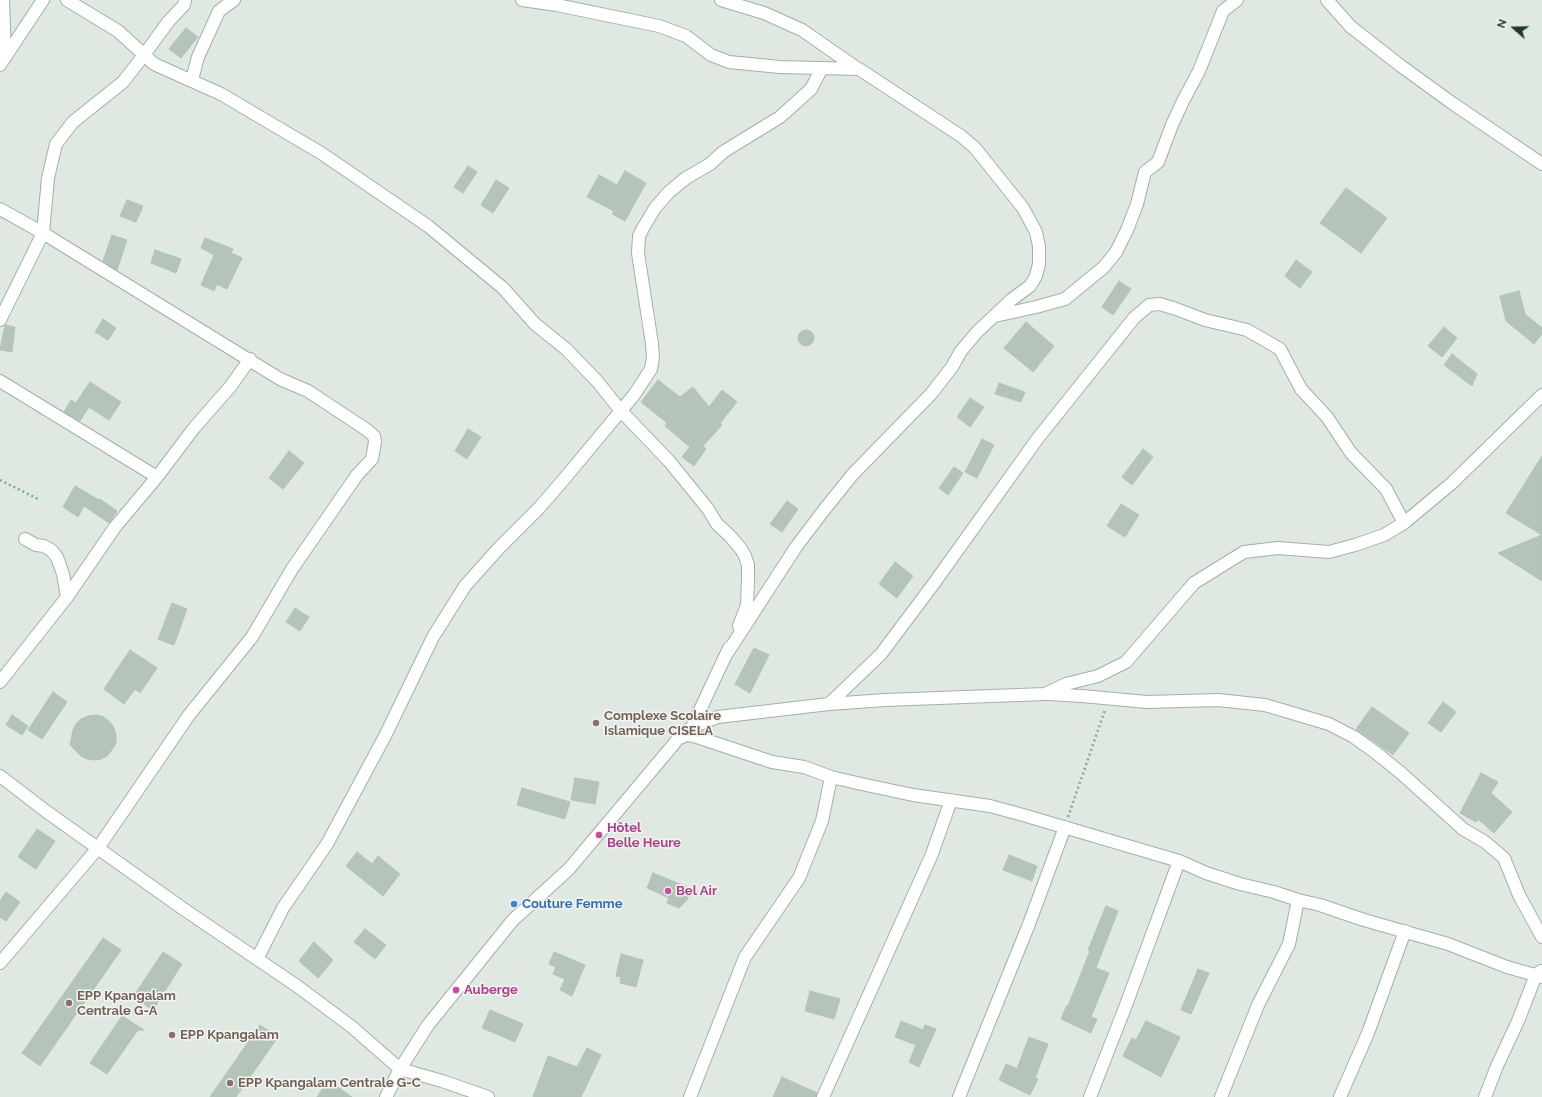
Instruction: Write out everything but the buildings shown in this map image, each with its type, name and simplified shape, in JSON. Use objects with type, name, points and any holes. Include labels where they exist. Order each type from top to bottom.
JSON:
[{"type":"street","points":[[2,61],[3,0]]},
{"type":"street","points":[[2,61],[43,0]]},
{"type":"street","points":[[67,0],[118,31],[154,64],[220,94],[321,153],[428,226],[503,288],[535,324],[566,349],[669,461],[696,494],[717,524],[730,536],[745,556],[748,565],[747,605],[726,655],[692,727]]},
{"type":"street","points":[[0,320],[43,233],[48,178],[56,144],[73,122],[123,82],[168,22],[184,5],[185,0]]},
{"type":"street","points":[[192,80],[198,57],[219,11],[234,0]]},
{"type":"street","points":[[522,0],[557,5],[659,26],[686,36],[711,55],[729,62],[780,67],[858,69]]},
{"type":"street","points":[[721,0],[764,13],[802,30],[858,69],[961,136],[975,148],[1023,208],[1036,232],[1039,246],[1039,264],[1036,276],[1030,286],[1011,300],[977,332],[961,351],[952,367],[931,394],[853,474],[824,510],[777,576],[726,655]]},
{"type":"street","points":[[995,316],[1065,299],[1104,267],[1116,252],[1127,230],[1137,204],[1145,172],[1158,162],[1172,125],[1199,71],[1223,10],[1237,0]]},
{"type":"street","points":[[1327,0],[1351,27],[1401,66],[1452,103],[1542,164]]},
{"type":"street","points":[[257,959],[283,908],[327,844],[385,736],[433,637],[465,586],[498,548],[539,508],[634,395],[651,369],[653,358],[649,318],[638,253],[639,236],[642,228],[669,192],[686,178],[710,164],[723,152],[780,117],[811,89],[822,68]]},
{"type":"street","points":[[0,209],[43,233],[280,378],[308,391],[367,430],[374,436],[375,442],[372,459],[357,475],[292,569],[252,638],[189,715],[98,848],[0,963]]},
{"type":"street","points":[[829,704],[880,654],[932,586],[1038,438],[1134,318],[1149,305],[1160,304],[1176,308],[1205,320],[1247,330],[1280,349],[1301,389],[1327,417],[1352,453],[1386,489],[1404,523]]},
{"type":"street","points":[[0,682],[68,597],[115,527],[157,477],[194,428],[230,387],[250,359]]},
{"type":"street","points":[[0,381],[157,477]]},
{"type":"street","points":[[1045,694],[1066,684],[1098,676],[1126,662],[1194,583],[1244,552],[1278,548],[1329,552],[1384,535],[1404,523],[1452,483],[1542,395]]},
{"type":"street","points":[[25,539],[36,545],[44,546],[51,550],[57,558],[63,574],[68,597]]},
{"type":"street","points":[[386,1097],[400,1069],[428,1025],[513,920],[569,869],[678,739],[692,727],[718,717],[829,704],[885,700],[1045,694],[1147,702],[1218,700],[1265,705],[1329,724],[1354,737],[1401,773],[1463,829],[1485,842],[1504,858],[1519,895],[1542,937]]},
{"type":"street","points":[[678,739],[686,735],[694,736],[772,762],[804,767],[831,776],[913,795],[990,806],[1179,861],[1206,873],[1240,884],[1320,905],[1364,920],[1448,944],[1507,967],[1540,974],[1497,1066],[1485,1097]]},
{"type":"street","points":[[0,776],[47,812],[182,908],[296,986],[352,1027],[400,1069],[442,1081],[488,1097]]},
{"type":"street","points":[[690,1097],[704,1058],[723,1017],[745,957],[799,878],[822,821],[831,776]]},
{"type":"street","points":[[823,1097],[932,854],[950,800]]},
{"type":"street","points":[[960,1097],[1029,924],[1065,827]]},
{"type":"street","points":[[1090,1097],[1179,861]]},
{"type":"street","points":[[1221,1097],[1258,1005],[1289,944],[1298,900]]},
{"type":"street","points":[[1340,1097],[1368,1033],[1405,931]]},
{"type":"path","points":[[0,480],[38,499]]},
{"type":"path","points":[[1065,827],[1109,699]]},
{"type":"place","name":"Complexe Scolaire Islamique CISELA","points":[[596,723]]},
{"type":"place","name":"Hôtel Belle Heure","points":[[599,835]]},
{"type":"place","name":"Bel Air","points":[[668,891]]},
{"type":"place","name":"Couture Femme","points":[[514,904]]},
{"type":"place","name":"Auberge","points":[[456,990]]},
{"type":"place","name":"EPP Kpangalam Centrale G-A","points":[[69,1003]]},
{"type":"place","name":"EPP Kpangalam","points":[[172,1035]]},
{"type":"place","name":"EPP Kpangalam Centrale G-C","points":[[230,1083]]}]
